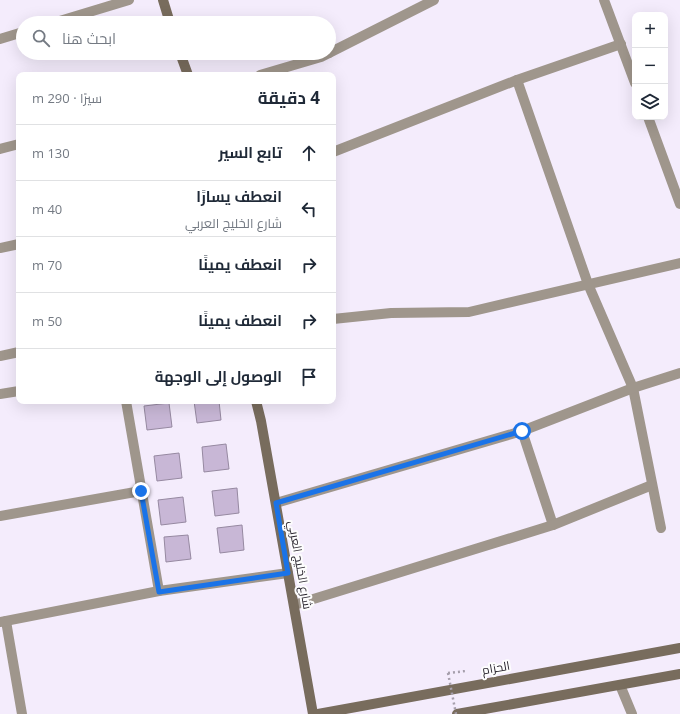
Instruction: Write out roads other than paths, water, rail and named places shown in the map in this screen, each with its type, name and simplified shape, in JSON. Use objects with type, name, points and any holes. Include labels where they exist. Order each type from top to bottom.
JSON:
[{"type":"main road","points":[[163,0],[168,16]]},
{"type":"main road","points":[[183,60],[187,72]]},
{"type":"main road","name":"شارع الخليج العربي","points":[[257,404],[276,503],[313,714]]},
{"type":"main road","name":"شارع الخليج العربي","points":[[259,404],[261,421]]},
{"type":"main road","name":"الحزام","points":[[318,714],[680,648]]},
{"type":"main road","points":[[456,714],[680,674]]},
{"type":"street","points":[[76,16],[129,0]]},
{"type":"street","points":[[604,0],[632,75]]},
{"type":"street","points":[[336,49],[431,1]]},
{"type":"street","points":[[0,39],[16,34]]},
{"type":"street","points":[[336,151],[517,80],[621,44]]},
{"type":"street","points":[[270,72],[311,60]]},
{"type":"street","points":[[517,80],[588,284],[633,388],[661,528]]},
{"type":"street","points":[[649,120],[680,204]]},
{"type":"street","points":[[0,149],[16,145]]},
{"type":"street","points":[[0,248],[16,245]]},
{"type":"street","points":[[336,319],[391,313],[469,312],[680,263]]},
{"type":"street","points":[[0,356],[16,353]]},
{"type":"street","points":[[276,503],[522,431],[633,388],[680,372]]},
{"type":"street","points":[[0,394],[16,391]]},
{"type":"street","points":[[126,404],[159,592]]},
{"type":"street","points":[[522,431],[553,525]]},
{"type":"street","points":[[294,605],[553,525],[652,485]]},
{"type":"street","points":[[0,516],[141,491]]},
{"type":"street","points":[[22,714],[3,621],[159,592],[288,573]]},
{"type":"street","points":[[620,685],[632,714]]}]
